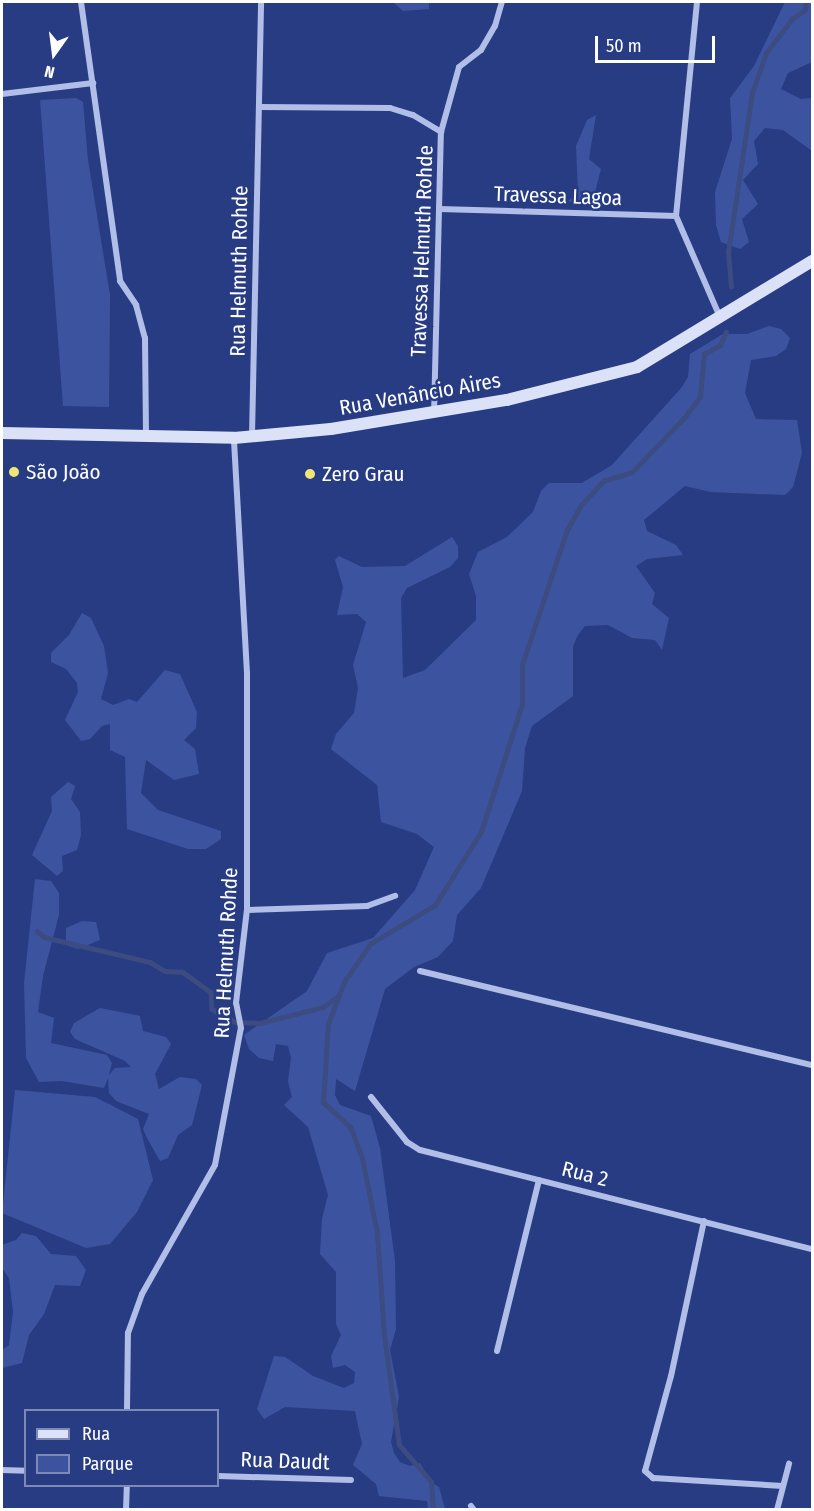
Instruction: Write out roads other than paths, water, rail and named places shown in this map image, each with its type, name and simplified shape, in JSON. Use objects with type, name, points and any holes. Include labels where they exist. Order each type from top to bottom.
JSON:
[{"type":"street","points":[[81,2],[120,281],[136,304],[145,338],[146,436]]},
{"type":"street","name":"Rua Helmuth Rohde","points":[[252,436],[261,2]]},
{"type":"street","points":[[441,132],[459,67],[482,50],[495,26],[502,2]]},
{"type":"street","points":[[697,2],[675,216],[720,317]]},
{"type":"street","points":[[2,94],[93,83]]},
{"type":"street","name":"Travessa Helmuth Rohde","points":[[259,107],[390,108],[413,115],[441,132],[434,414]]},
{"type":"street","name":"Travessa Lagoa","points":[[439,210],[675,216]]},
{"type":"street","name":"Rua Venâncio Aires","points":[[2,433],[234,438],[434,414],[637,367],[813,261]]},
{"type":"street","name":"Rua Helmuth Rohde","points":[[127,1409],[128,1333],[142,1294],[215,1165],[241,1028],[238,1012],[247,910],[247,673],[234,438]]},
{"type":"street","points":[[247,910],[367,906],[394,896]]},
{"type":"street","points":[[420,971],[813,1065]]},
{"type":"street","name":"Rua 2","points":[[371,1097],[407,1142],[420,1150],[813,1249]]},
{"type":"street","points":[[497,1352],[539,1180]]},
{"type":"street","points":[[704,1221],[671,1376],[645,1471],[653,1478],[783,1486]]},
{"type":"street","points":[[777,1509],[789,1464]]},
{"type":"street","points":[[2,1470],[24,1471]]},
{"type":"street","name":"Rua Daudt","points":[[219,1476],[351,1480]]},
{"type":"street","points":[[126,1509],[127,1487]]},
{"type":"waterway","points":[[731,287],[728,252],[752,93],[766,53],[792,19],[805,10],[806,2]]},
{"type":"waterway","points":[[433,1510],[431,1482],[399,1445],[384,1336],[377,1233],[362,1158],[350,1127],[323,1103],[328,1024],[344,982],[370,944],[435,905],[481,832],[522,704],[522,665],[567,530],[581,505],[603,481],[632,472],[684,418],[700,397],[704,354],[720,345],[726,332]]},
{"type":"waterway","points":[[37,931],[44,937],[150,962],[165,971],[183,972],[211,992],[212,1009],[235,1022],[260,1023],[323,1007],[337,997]]},
{"type":"place","name":"São João","points":[[14,472]]},
{"type":"place","name":"Zero Grau","points":[[310,474]]}]
